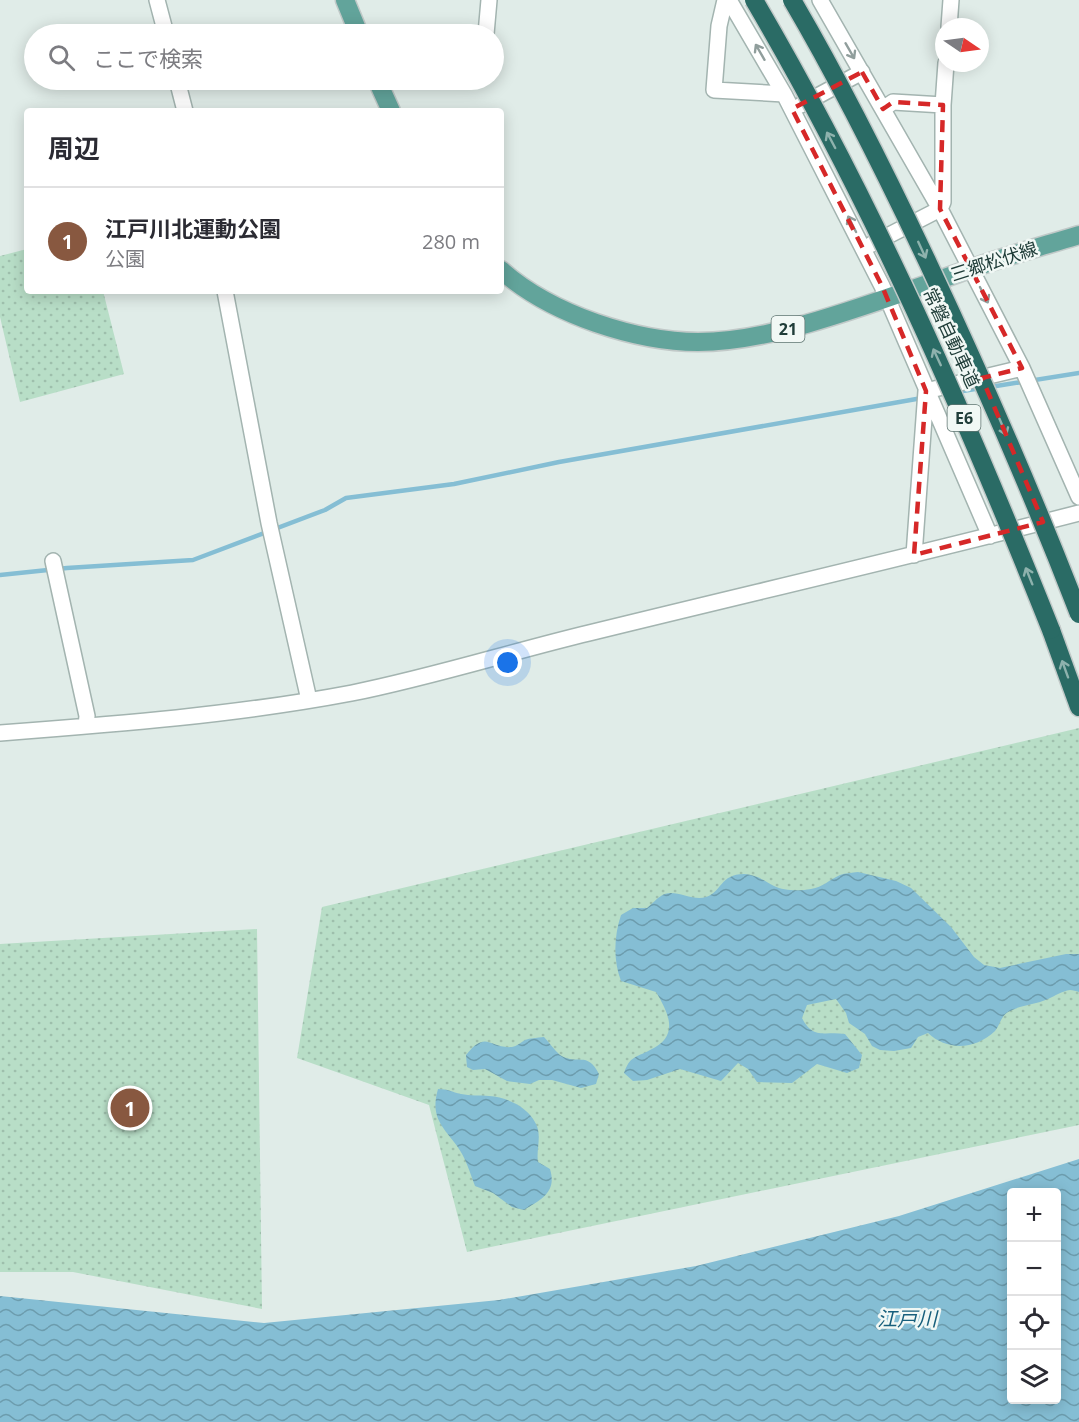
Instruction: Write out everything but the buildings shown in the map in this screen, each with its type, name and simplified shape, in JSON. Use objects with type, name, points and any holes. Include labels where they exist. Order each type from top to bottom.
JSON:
[{"type":"highway","name":"常磐自動車道","points":[[754,0],[784,51],[867,210],[947,378],[1005,515],[1079,707]]},
{"type":"highway","name":"常磐自動車道","points":[[792,0],[897,197],[976,365],[1038,508],[1079,614]]},
{"type":"main road","points":[[345,0],[355,24]]},
{"type":"main road","points":[[382,90],[390,108]]},
{"type":"main road","name":"三郷松伏線","points":[[504,272],[547,302],[613,329],[653,338],[698,342],[738,340],[780,331],[888,299],[970,269],[1079,235]]},
{"type":"street","points":[[157,0],[163,24]]},
{"type":"street","points":[[487,24],[489,0]]},
{"type":"street","points":[[727,0],[719,26],[714,90],[784,94]]},
{"type":"street","points":[[727,0],[784,94],[864,248],[990,536]]},
{"type":"street","points":[[820,0],[940,209],[1026,377],[1079,497]]},
{"type":"street","points":[[950,18],[951,0]]},
{"type":"street","points":[[792,109],[862,72]]},
{"type":"street","points":[[864,248],[940,209],[944,194],[943,105],[945,72]]},
{"type":"street","points":[[179,90],[183,108]]},
{"type":"street","points":[[883,109],[893,102],[943,105]]},
{"type":"street","points":[[226,294],[269,523],[309,700]]},
{"type":"street","points":[[927,396],[1026,377]]},
{"type":"street","points":[[914,555],[927,396]]},
{"type":"street","points":[[0,733],[274,706],[395,684],[813,577],[914,555],[1079,513]]},
{"type":"street","points":[[53,561],[87,716],[86,726]]},
{"type":"highlighted area","points":[[862,72],[883,109],[893,102],[943,105],[940,209],[1022,368],[982,378],[1043,522],[914,555],[926,391],[882,286],[792,109]]},
{"type":"green space","points":[[24,250],[24,294],[104,294],[124,374],[20,402],[0,317],[0,256]]},
{"type":"green space","points":[[1079,728],[1079,1125],[467,1252],[429,1105],[297,1058],[322,907]]},
{"type":"green space","points":[[257,929],[262,1309],[73,1272],[0,1272],[0,944]]},
{"type":"water","points":[[858,872],[896,881],[911,888],[951,927],[974,957],[984,965],[1000,968],[1066,954],[1079,954],[1079,992],[1072,990],[1061,992],[1043,1001],[1008,1012],[995,1031],[970,1045],[944,1043],[928,1033],[918,1037],[911,1048],[894,1051],[880,1050],[872,1046],[865,1034],[849,1023],[846,1013],[836,999],[807,1005],[802,1018],[806,1025],[815,1032],[845,1034],[862,1055],[859,1068],[847,1073],[817,1064],[792,1083],[757,1082],[748,1069],[738,1063],[721,1081],[680,1069],[647,1080],[633,1081],[624,1073],[631,1060],[650,1050],[665,1038],[669,1031],[669,1024],[665,1008],[656,992],[621,981],[615,948],[621,915],[633,908],[647,908],[666,894],[695,898],[706,897],[730,877],[736,875],[753,875],[778,888],[787,890],[807,890],[823,885],[840,875]]},
{"type":"water","points":[[544,1037],[560,1055],[590,1062],[599,1074],[596,1084],[581,1088],[552,1080],[539,1080],[530,1084],[507,1081],[485,1069],[473,1070],[467,1067],[466,1055],[479,1043],[488,1042],[512,1047],[527,1039]]},
{"type":"water","points":[[438,1089],[464,1095],[503,1098],[528,1113],[538,1129],[538,1162],[550,1169],[552,1177],[550,1189],[546,1194],[524,1210],[512,1207],[493,1193],[475,1186],[463,1155],[439,1120],[435,1107]]},
{"type":"water","name":"江戸川","points":[[1079,1159],[1079,1422],[0,1422],[0,1296],[264,1323],[499,1300],[696,1266],[899,1216]]},
{"type":"waterway","points":[[990,387],[1079,373]]},
{"type":"waterway","points":[[957,392],[981,388]]},
{"type":"waterway","points":[[0,575],[193,560],[325,510],[346,498],[454,484],[559,462],[922,398]]},
{"type":"place","name":"江戸川北運動公園","points":[[130,1108]]}]
